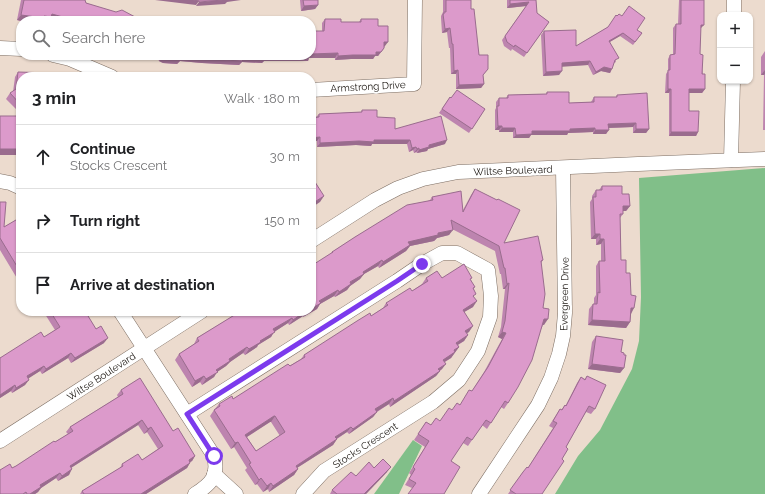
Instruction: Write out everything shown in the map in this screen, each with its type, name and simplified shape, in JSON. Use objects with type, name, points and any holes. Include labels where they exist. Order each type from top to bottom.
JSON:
[{"type":"street","name":"Armstrong Drive","points":[[316,90],[414,84],[415,0]]},
{"type":"street","points":[[734,0],[734,12]]},
{"type":"street","points":[[0,48],[16,49]]},
{"type":"street","points":[[72,60],[100,72]]},
{"type":"street","points":[[731,160],[733,84]]},
{"type":"street","name":"Wiltse Boulevard","points":[[316,238],[374,200],[398,188],[423,180],[458,172],[731,160],[765,160]]},
{"type":"street","name":"Evergreen Drive","points":[[479,494],[538,405],[551,378],[559,354],[563,336],[565,313],[563,168]]},
{"type":"street","points":[[0,181],[16,186]]},
{"type":"street","name":"Stocks Crescent","points":[[187,414],[442,252],[457,252],[488,270],[491,296],[490,317],[478,351],[459,380],[433,402],[324,471],[303,494]]},
{"type":"street","points":[[123,316],[214,456],[216,465],[214,474],[210,482],[195,494]]},
{"type":"street","name":"Wiltse Boulevard","points":[[0,441],[194,316]]},
{"type":"street","points":[[214,474],[236,494]]},
{"type":"green space","points":[[765,168],[765,494],[555,494],[578,456],[600,430],[632,369],[639,341],[641,297],[639,178]]},
{"type":"green space","points":[[413,440],[422,446],[399,494],[374,494]]},
{"type":"building","points":[[24,0],[85,0],[86,3],[116,12],[122,10],[133,16],[59,16],[52,14],[51,16],[21,15]]},
{"type":"building","points":[[193,0],[223,0],[199,2]]},
{"type":"building","points":[[303,0],[318,0],[318,5],[304,6]]},
{"type":"building","points":[[446,0],[471,0],[471,9],[474,9],[479,55],[488,55],[488,69],[483,75],[484,84],[459,85],[458,70],[454,71],[453,44],[450,28],[445,29],[443,14],[446,12]]},
{"type":"building","points":[[510,0],[536,0],[537,13],[549,22],[527,53],[515,45],[514,47],[507,42],[505,36],[529,2],[510,4]]},
{"type":"building","points":[[681,0],[704,0],[704,25],[701,25],[700,54],[703,55],[702,74],[705,74],[705,89],[689,89],[689,111],[699,111],[698,132],[671,132],[671,89],[668,89],[668,70],[670,70],[670,55],[675,54],[676,24],[681,24]]},
{"type":"building","points":[[629,6],[645,18],[637,30],[642,33],[635,42],[623,33],[609,41],[619,58],[615,60],[612,69],[604,67],[596,72],[590,61],[562,63],[562,71],[546,72],[544,31],[576,30],[576,46],[608,27],[616,15],[617,16],[619,14],[622,16]]},
{"type":"building","points":[[325,19],[341,19],[341,22],[361,22],[361,19],[378,19],[378,26],[388,26],[388,42],[384,42],[384,48],[381,52],[376,52],[376,55],[338,56],[338,53],[316,54],[316,31],[324,31]]},
{"type":"building","points":[[16,89],[16,100],[10,93]]},
{"type":"building","points":[[457,90],[485,109],[472,129],[442,109]]},
{"type":"building","points":[[547,92],[569,92],[569,103],[594,102],[594,97],[617,97],[617,95],[647,93],[649,129],[636,129],[636,123],[608,124],[609,130],[595,130],[595,128],[570,129],[570,131],[532,131],[532,134],[516,135],[515,128],[502,128],[502,126],[498,126],[497,106],[499,106],[499,98],[508,98],[508,95],[547,94]]},
{"type":"building","points":[[362,110],[377,110],[377,117],[395,118],[395,129],[441,116],[447,140],[429,145],[429,147],[419,150],[419,148],[417,149],[416,147],[412,148],[410,140],[320,143],[320,137],[316,137],[316,117],[319,117],[319,114],[362,112]]},
{"type":"building","points":[[0,116],[16,116],[16,149],[0,149]]},
{"type":"building","points":[[316,184],[324,196],[316,201]]},
{"type":"building","points":[[602,186],[622,186],[622,194],[629,194],[630,206],[623,206],[623,214],[620,214],[621,260],[626,260],[626,273],[630,273],[631,295],[636,296],[634,308],[631,308],[630,322],[592,320],[593,304],[597,304],[598,292],[600,293],[599,261],[605,261],[604,239],[600,239],[600,234],[595,234],[593,197],[596,197],[596,190],[602,190]]},
{"type":"building","points":[[475,189],[520,210],[504,243],[538,236],[543,260],[541,261],[545,294],[543,308],[549,309],[548,319],[544,319],[532,360],[508,403],[505,401],[491,423],[486,420],[472,440],[467,437],[451,461],[460,467],[444,494],[408,494],[416,483],[409,479],[415,469],[413,467],[429,441],[418,434],[426,422],[431,425],[436,418],[440,421],[449,408],[452,410],[457,403],[460,405],[469,390],[472,391],[488,367],[506,333],[502,332],[505,321],[509,283],[507,284],[505,268],[499,246],[451,220],[453,230],[408,242],[410,245],[383,262],[382,260],[363,272],[364,274],[350,282],[351,284],[339,292],[338,290],[319,301],[321,303],[316,306],[316,263],[407,205],[433,200],[432,197],[461,191],[463,212]]},
{"type":"building","points":[[0,202],[6,202],[4,227],[16,220],[16,265],[0,238]]},
{"type":"building","points":[[464,264],[472,278],[470,279],[475,287],[473,288],[476,294],[473,296],[477,301],[463,310],[473,326],[465,331],[468,335],[456,343],[459,347],[454,350],[455,352],[443,360],[446,364],[438,369],[440,371],[394,401],[393,398],[375,409],[377,412],[353,429],[351,427],[335,437],[337,439],[296,466],[298,469],[273,486],[271,483],[267,486],[261,478],[259,480],[249,464],[251,463],[238,442],[235,443],[214,410],[220,406],[219,404],[232,396],[233,399],[288,364],[290,366],[305,357],[304,355],[370,313],[371,316],[388,305],[386,303],[410,288],[412,291],[428,281],[426,278],[437,271],[442,278]],"holes":[[[275,416],[285,432],[256,451],[245,435]]]},
{"type":"building","points":[[53,316],[88,316],[96,329],[101,326],[108,338],[75,358],[71,353],[46,369],[44,366],[27,376],[29,380],[16,388],[15,385],[0,395],[0,358],[41,332],[44,337],[60,327]]},
{"type":"building","points":[[233,316],[299,316],[293,320],[292,318],[273,329],[275,332],[260,341],[261,342],[249,349],[247,347],[229,359],[230,361],[216,370],[218,372],[206,379],[204,376],[195,381],[179,354],[199,341],[197,338]]},
{"type":"building","points":[[596,336],[623,340],[621,352],[626,355],[624,368],[592,364]]},
{"type":"building","points":[[587,376],[606,385],[595,409],[589,406],[566,447],[568,449],[562,459],[564,461],[542,494],[516,494],[510,490],[527,467],[528,468],[557,423],[553,421],[560,409],[562,410],[565,405],[566,406],[581,377],[585,380]]},
{"type":"building","points":[[140,378],[173,431],[178,428],[195,456],[189,460],[190,463],[141,494],[84,494],[82,491],[123,466],[122,464],[138,454],[142,460],[163,446],[151,427],[148,429],[142,420],[70,466],[72,469],[62,476],[60,473],[40,485],[41,487],[30,494],[27,494],[26,492],[23,494],[0,494],[0,470],[10,464],[12,468],[16,466],[54,441],[55,442],[73,431],[70,427],[123,394],[121,390]]},
{"type":"building","points":[[383,459],[391,467],[364,494],[337,494],[332,490],[351,472],[356,476],[369,462],[374,468]]},
{"type":"route","points":[[214,456],[187,414],[422,264]]}]
